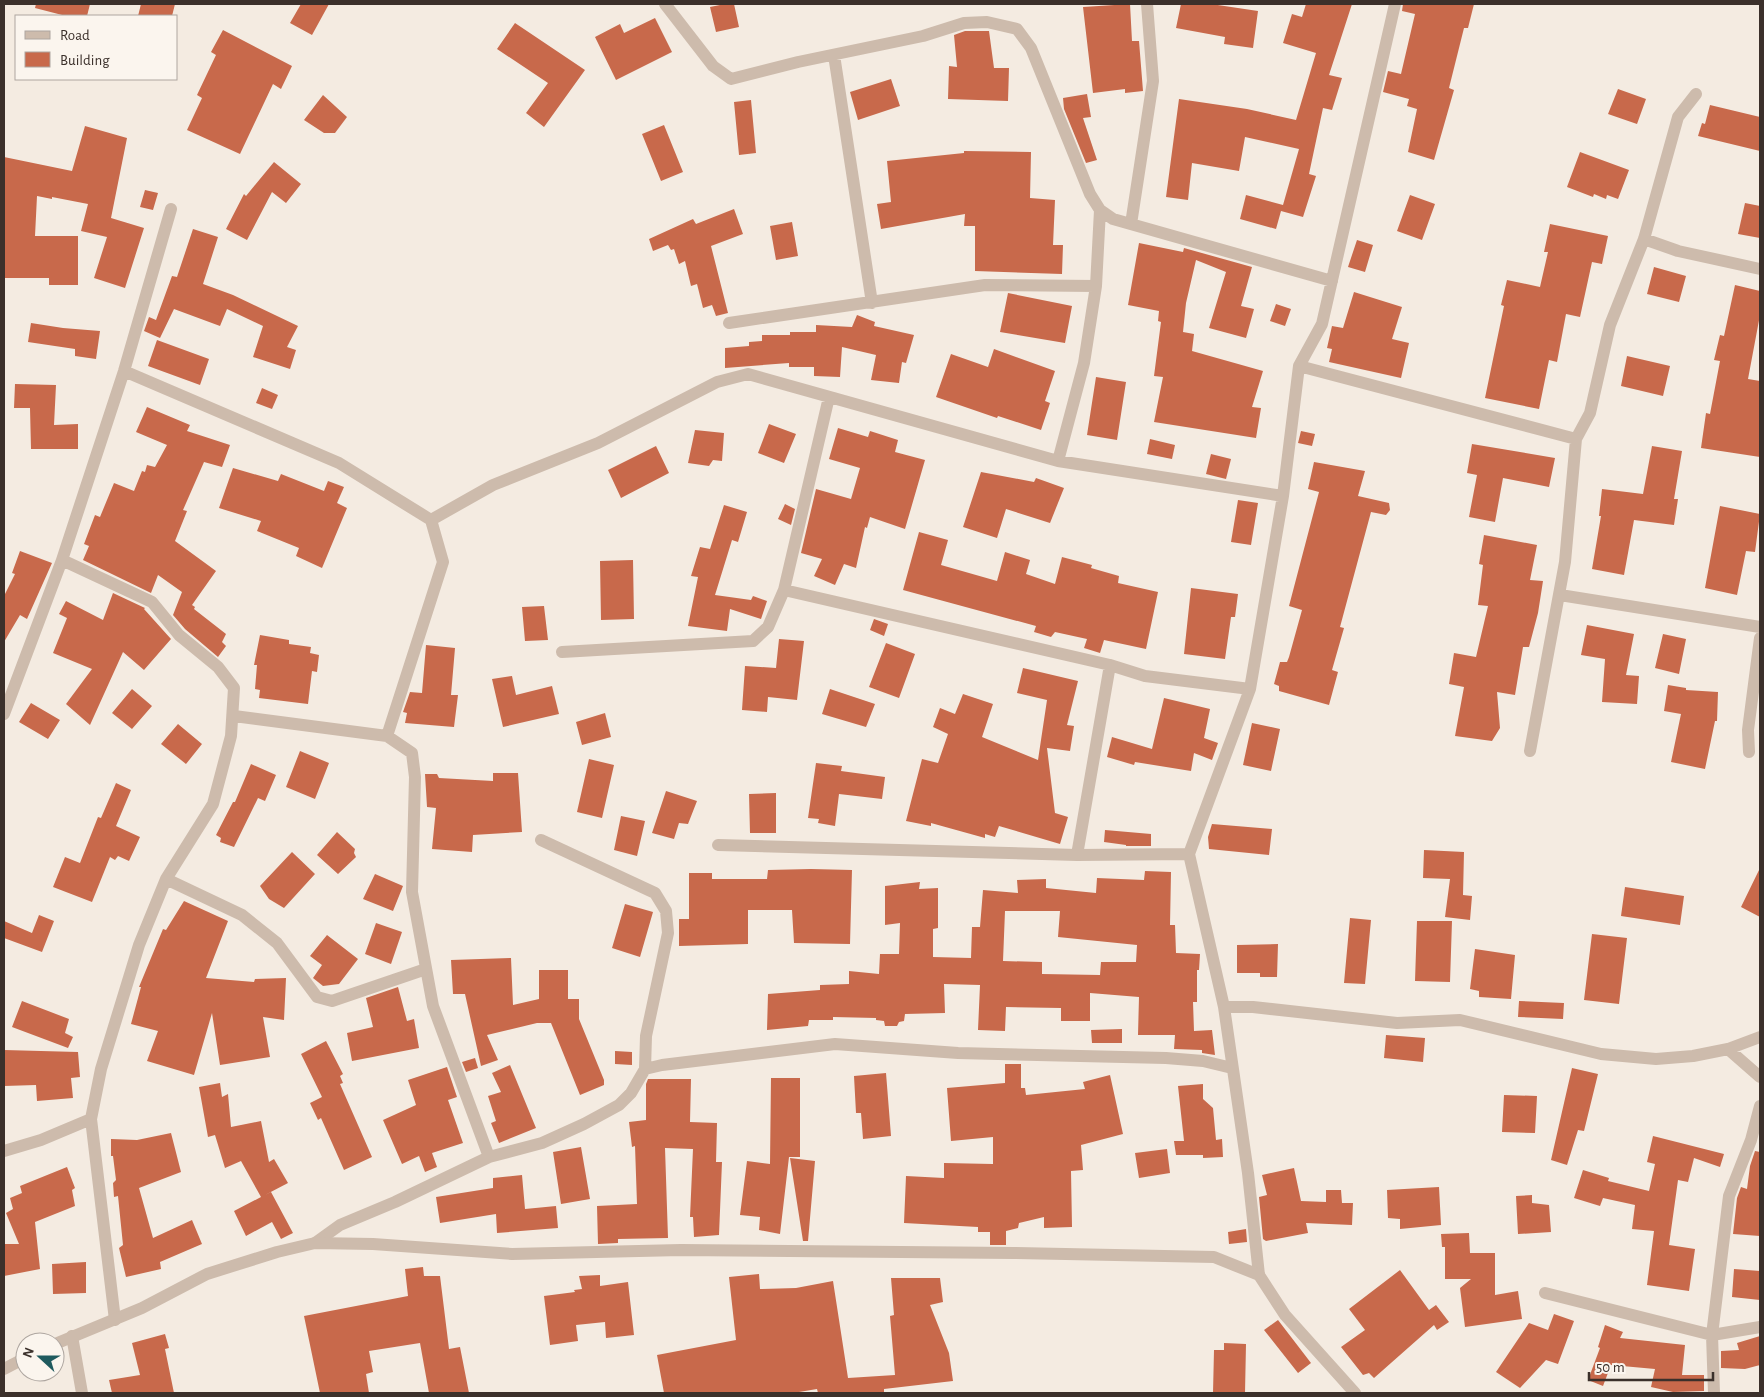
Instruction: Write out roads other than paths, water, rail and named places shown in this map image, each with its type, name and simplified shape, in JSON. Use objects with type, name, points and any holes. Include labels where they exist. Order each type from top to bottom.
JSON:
[{"type":"street","points":[[664,4],[713,66],[731,79],[834,54],[923,36],[964,23],[987,22],[1017,29],[1031,48],[1090,194],[1100,210],[1113,219],[1332,281]]},
{"type":"street","points":[[1131,224],[1152,82],[1147,4]]},
{"type":"street","points":[[1354,1393],[1285,1315],[1259,1275],[1249,1182],[1224,1007],[1189,854],[1250,689],[1283,496],[1300,366],[1322,324],[1394,4]]},
{"type":"street","points":[[834,54],[872,303]]},
{"type":"street","points":[[1530,750],[1565,562],[1576,439],[1590,413],[1610,325],[1644,239],[1678,117],[1696,94]]},
{"type":"street","points":[[4,714],[62,560],[124,371],[171,209]]},
{"type":"street","points":[[1058,461],[1084,363],[1096,286],[1100,210]]},
{"type":"street","points":[[1644,239],[1678,250],[1760,269]]},
{"type":"street","points":[[728,323],[985,285],[1096,286]]},
{"type":"street","points":[[1300,366],[1576,439]]},
{"type":"street","points":[[124,371],[340,463],[431,520],[443,562],[387,736]]},
{"type":"street","points":[[431,520],[493,485],[598,443],[717,382],[748,374],[1058,461],[1283,496]]},
{"type":"street","points":[[562,652],[753,641],[768,627],[784,590],[829,397]]},
{"type":"street","points":[[62,560],[152,602],[179,635],[218,667],[234,688],[234,716],[231,736],[213,804],[166,879],[127,980],[101,1069],[91,1119],[115,1320]]},
{"type":"street","points":[[784,590],[1110,665],[1145,676],[1250,689]]},
{"type":"street","points":[[1560,595],[1760,627]]},
{"type":"street","points":[[1749,752],[1748,730],[1760,638]]},
{"type":"street","points":[[1077,854],[1110,665]]},
{"type":"street","points":[[234,716],[387,736],[412,754],[416,777],[412,892],[433,1006],[489,1157]]},
{"type":"street","points":[[316,1244],[340,1225],[395,1202],[489,1157],[542,1143],[619,1105],[631,1093],[645,1068],[646,1036],[668,933],[666,911],[655,893],[540,840]]},
{"type":"street","points":[[718,845],[1077,854],[1189,854]]},
{"type":"street","points":[[166,879],[242,915],[278,943],[318,997],[332,1001],[426,969]]},
{"type":"street","points":[[1224,1007],[1254,1007],[1397,1023],[1460,1020],[1601,1054],[1656,1059],[1693,1056],[1728,1049],[1760,1037]]},
{"type":"street","points":[[645,1068],[835,1044],[958,1053],[1166,1058],[1203,1061],[1232,1068]]},
{"type":"street","points":[[1728,1049],[1760,1076]]},
{"type":"street","points":[[1714,1393],[1712,1335],[1729,1196],[1755,1141],[1760,1106]]},
{"type":"street","points":[[4,1151],[41,1140],[91,1119]]},
{"type":"street","points":[[65,1339],[115,1320],[207,1274],[277,1252],[316,1244],[373,1244],[512,1254],[680,1250],[1214,1257],[1259,1275]]},
{"type":"street","points":[[1545,1293],[1712,1335],[1760,1327]]},
{"type":"street","points":[[72,1336],[82,1393]]}]
